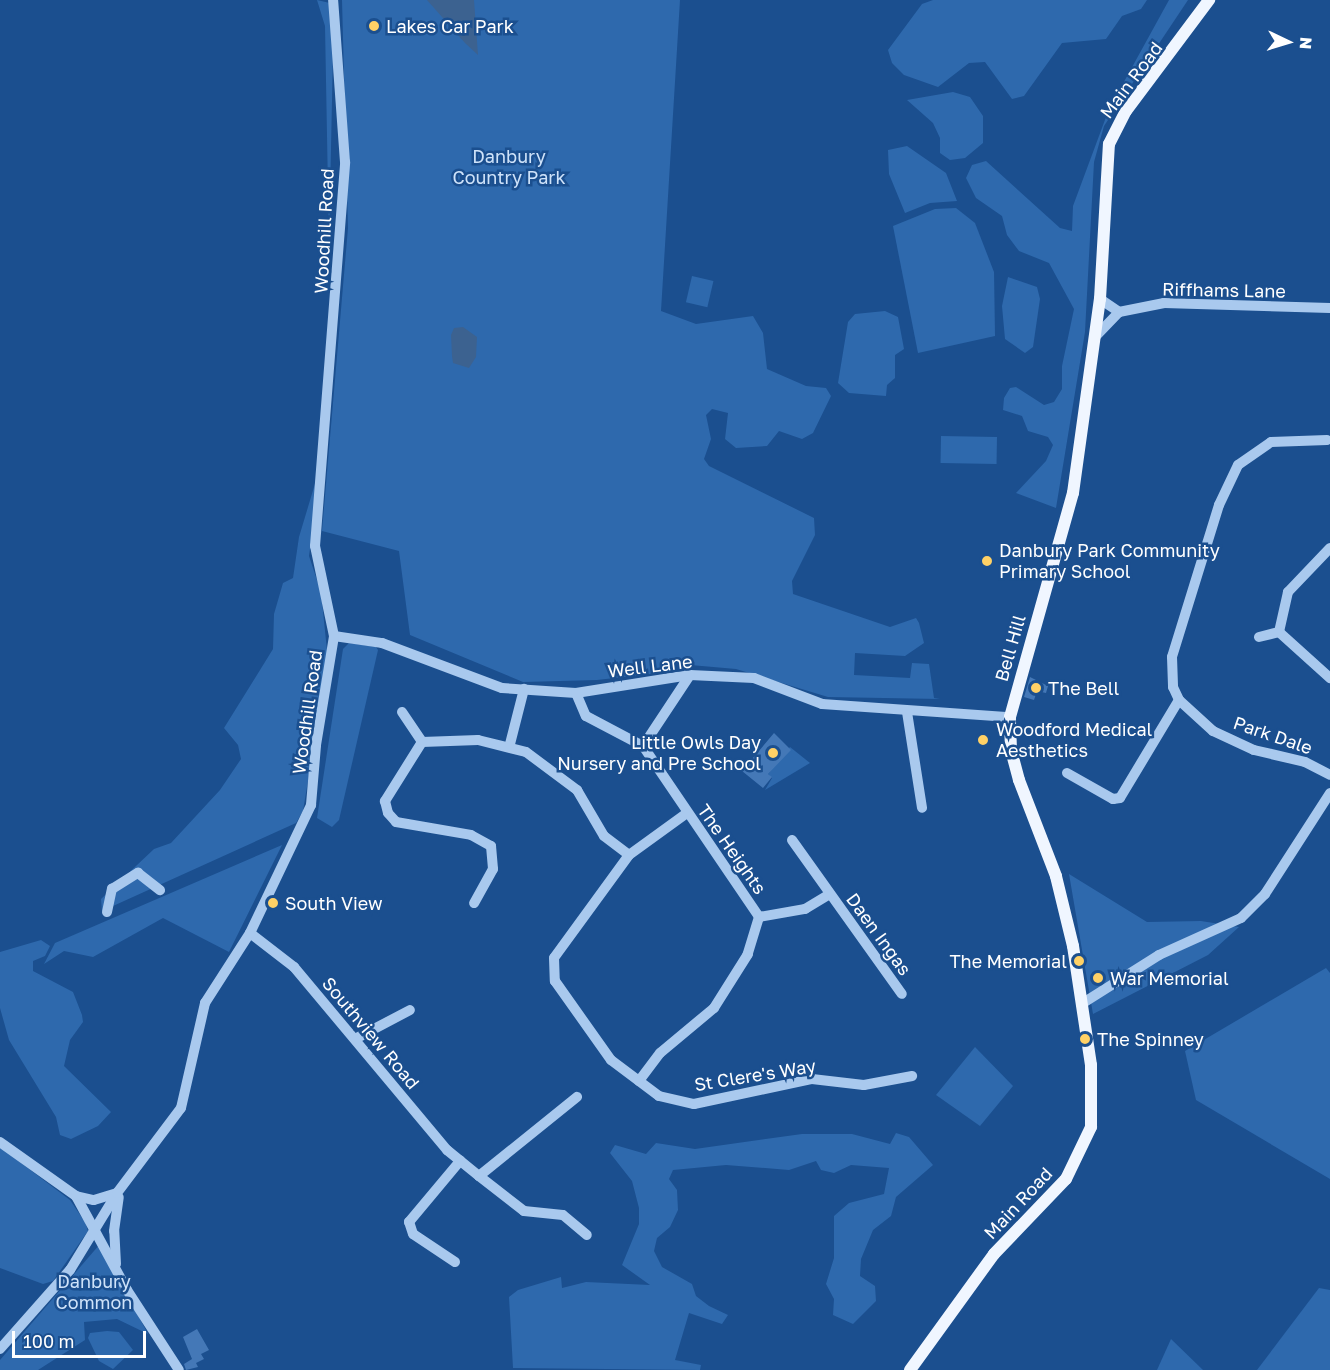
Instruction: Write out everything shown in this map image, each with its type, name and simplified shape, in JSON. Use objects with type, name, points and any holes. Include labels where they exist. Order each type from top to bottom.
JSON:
[{"type":"main road","name":"Main Road","points":[[1100,299],[1109,144],[1126,111],[1176,51],[1209,0]]},
{"type":"main road","name":"Bell Hill","points":[[1083,1003],[1056,876],[1011,750],[1010,717],[1063,540],[1100,299]]},
{"type":"main road","name":"Main Road","points":[[910,1370],[962,1294],[1007,1239],[1048,1201],[1080,1152],[1091,1127],[1093,1095],[1083,1003]]},
{"type":"street","name":"Woodhill Road","points":[[0,1349],[70,1270],[119,1190],[182,1108],[206,1003],[250,933],[311,805],[334,636],[315,546],[344,173],[333,0]]},
{"type":"street","points":[[1094,338],[1119,312],[1100,299]]},
{"type":"street","name":"Riffhams Lane","points":[[1119,312],[1164,303],[1330,308]]},
{"type":"street","points":[[1068,773],[1113,799],[1120,798],[1179,700],[1173,687],[1172,657],[1219,505],[1238,465],[1271,442],[1327,440]]},
{"type":"street","points":[[1279,632],[1288,592],[1330,548]]},
{"type":"street","points":[[1259,637],[1279,632]]},
{"type":"street","points":[[1279,632],[1330,678]]},
{"type":"street","name":"Well Lane","points":[[334,636],[382,643],[470,678],[524,689],[576,693],[690,675],[754,678],[822,704],[907,712],[1010,717]]},
{"type":"street","points":[[643,746],[690,675]]},
{"type":"street","points":[[510,744],[524,689]]},
{"type":"street","name":"The Heights","points":[[576,693],[586,717],[643,746],[759,917],[748,954],[714,1008],[660,1053],[639,1081]]},
{"type":"street","name":"Park Dale","points":[[1179,700],[1214,731],[1330,776]]},
{"type":"street","points":[[402,712],[422,742]]},
{"type":"street","points":[[907,712],[922,808]]},
{"type":"street","points":[[422,742],[478,740],[510,744],[576,790],[604,836],[629,855]]},
{"type":"street","points":[[422,742],[385,801],[388,813],[396,822],[471,835],[491,846],[493,869],[474,903]]},
{"type":"street","points":[[1083,1003],[1160,955],[1241,918],[1265,894],[1330,793]]},
{"type":"street","name":"St Clere's Way","points":[[687,813],[629,855],[554,958],[552,969],[555,981],[610,1060],[659,1096],[694,1104],[812,1079],[864,1085],[912,1076]]},
{"type":"street","name":"Daen Ingas","points":[[792,840],[902,994]]},
{"type":"street","points":[[107,912],[107,897],[112,888],[138,873],[160,890]]},
{"type":"street","name":"Daen Ingas","points":[[759,917],[806,909],[830,894]]},
{"type":"street","name":"Southview Road","points":[[250,933],[294,967],[460,1161],[524,1211],[563,1215],[587,1235]]},
{"type":"street","points":[[355,1039],[410,1010]]},
{"type":"street","points":[[479,1176],[577,1097]]},
{"type":"street","points":[[0,1142],[76,1196],[94,1200],[119,1190],[114,1231],[116,1268]]},
{"type":"street","points":[[455,1262],[413,1234],[409,1222],[460,1161]]},
{"type":"street","points":[[76,1196],[116,1268],[179,1370]]},
{"type":"green space","points":[[317,0],[334,4],[329,245],[325,26]]},
{"type":"green space","name":"Danbury Country Park","points":[[342,0],[680,0],[661,311],[696,324],[753,316],[763,333],[767,369],[806,386],[826,388],[831,396],[813,433],[802,439],[779,431],[767,446],[736,448],[725,439],[728,413],[712,409],[706,415],[711,439],[704,459],[709,466],[814,518],[815,535],[792,581],[793,594],[890,627],[916,618],[924,643],[905,656],[855,653],[854,675],[910,678],[912,663],[929,664],[934,698],[940,699],[828,697],[736,669],[679,664],[650,674],[597,680],[523,682],[410,635],[399,551],[322,531],[348,228]]},
{"type":"green space","points":[[933,0],[1147,0],[1141,9],[1122,16],[1106,39],[1062,43],[1024,96],[1012,99],[985,62],[969,63],[938,87],[904,75],[892,63],[888,50],[922,4]]},
{"type":"green space","points":[[1169,0],[1188,0],[1104,126],[1094,162],[1085,332],[1056,508],[1016,493],[1046,461],[1053,445],[1048,437],[1028,431],[1022,416],[1003,410],[1004,398],[1010,388],[1016,387],[1044,405],[1054,402],[1062,389],[1062,366],[1074,309],[1049,263],[1019,251],[1007,235],[1002,216],[976,198],[966,178],[972,165],[986,161],[1060,228],[1072,231],[1073,206],[1109,109]]},
{"type":"green space","points":[[953,92],[970,97],[983,116],[983,143],[965,158],[950,160],[940,153],[940,138],[933,123],[907,100]]},
{"type":"green space","points":[[907,146],[946,173],[957,201],[930,203],[905,213],[889,174],[888,150]]},
{"type":"green space","points":[[956,208],[975,223],[994,272],[995,336],[918,353],[893,226],[935,209]]},
{"type":"green space","points":[[692,276],[713,281],[707,307],[686,302]]},
{"type":"green space","points":[[1008,277],[1037,287],[1040,299],[1033,347],[1025,353],[1005,339],[1002,306]]},
{"type":"green space","points":[[885,311],[898,317],[904,349],[895,355],[895,378],[887,385],[886,396],[849,393],[838,383],[848,322],[855,314]]},
{"type":"green space","points":[[941,436],[997,437],[997,464],[941,463]]},
{"type":"green space","points":[[323,457],[309,556],[321,592],[328,660],[303,811],[296,823],[102,911],[101,899],[154,849],[171,843],[220,790],[241,759],[238,745],[224,728],[273,649],[274,614],[283,583],[293,578],[299,537]]},
{"type":"green space","points":[[349,643],[376,647],[378,650],[339,820],[332,827],[317,818],[343,649]]},
{"type":"green space","points":[[790,747],[810,763],[765,790],[772,778],[768,774]]},
{"type":"green space","points":[[282,845],[229,952],[163,918],[93,957],[64,951],[44,964],[55,943]]},
{"type":"green space","points":[[1069,874],[1147,922],[1201,921],[1239,927],[1208,955],[1093,1014]]},
{"type":"green space","points":[[41,940],[50,946],[45,956],[33,961],[33,971],[73,992],[82,1015],[83,1022],[70,1040],[64,1066],[111,1112],[98,1126],[71,1139],[60,1135],[56,1117],[9,1040],[0,1008],[0,952]]},
{"type":"green space","points":[[1326,968],[1330,973],[1330,1179],[1196,1100],[1185,1051]]},
{"type":"green space","points":[[975,1047],[1013,1086],[980,1126],[936,1095]]},
{"type":"green space","points":[[896,1133],[909,1137],[933,1165],[896,1197],[891,1216],[873,1230],[861,1259],[860,1276],[875,1286],[876,1301],[853,1324],[833,1315],[834,1299],[826,1284],[834,1258],[834,1216],[849,1203],[884,1194],[889,1168],[851,1165],[834,1173],[821,1170],[816,1161],[789,1170],[726,1165],[673,1170],[669,1179],[677,1190],[678,1210],[670,1227],[657,1238],[654,1251],[662,1267],[692,1284],[696,1296],[709,1306],[728,1315],[722,1324],[689,1313],[675,1360],[701,1365],[700,1370],[513,1368],[509,1297],[518,1290],[561,1277],[562,1288],[586,1282],[650,1285],[622,1265],[639,1224],[639,1208],[632,1181],[610,1153],[615,1145],[646,1154],[656,1143],[695,1149],[802,1134],[852,1134],[890,1144]]},
{"type":"green space","name":"Danbury Common","points":[[0,1147],[70,1200],[85,1222],[88,1231],[53,1281],[43,1284],[0,1268]]},
{"type":"green space","name":"Danbury Common","points":[[100,1244],[148,1334],[117,1319],[84,1322],[85,1340],[38,1370],[0,1370],[0,1360]]},
{"type":"green space","points":[[1319,1288],[1330,1290],[1330,1370],[1257,1370]]},
{"type":"green space","points":[[119,1332],[133,1350],[113,1369],[99,1361],[88,1338],[90,1333]]},
{"type":"green space","points":[[1171,1339],[1203,1370],[1157,1370]]},
{"type":"shaded area","points":[[427,0],[474,0],[478,55],[465,43]]},
{"type":"shaded area","points":[[463,327],[477,337],[476,357],[469,368],[453,363],[451,335],[454,328]]},
{"type":"building","name":"The Bell","points":[[1030,677],[1048,686],[1046,693],[1037,691],[1034,700],[1024,697]]},
{"type":"building","name":"Little Owls Day Nursery and Pre School","points":[[774,733],[791,750],[768,774],[772,777],[763,788],[742,771]]},
{"type":"building","points":[[197,1329],[209,1350],[201,1354],[204,1359],[196,1363],[198,1367],[186,1370],[184,1364],[192,1359],[183,1337]]},
{"type":"place","name":"Lakes Car Park","points":[[374,26]]},
{"type":"place","name":"Danbury Park Community Primary School","points":[[987,561]]},
{"type":"place","name":"The Bell","points":[[1036,688]]},
{"type":"place","name":"Woodford Medical Aesthetics","points":[[983,740]]},
{"type":"place","name":"Little Owls Day Nursery and Pre School","points":[[773,753]]},
{"type":"place","name":"South View","points":[[273,903]]},
{"type":"place","name":"The Memorial","points":[[1079,961]]},
{"type":"place","name":"War Memorial","points":[[1098,978]]},
{"type":"place","name":"The Spinney","points":[[1085,1039]]}]
